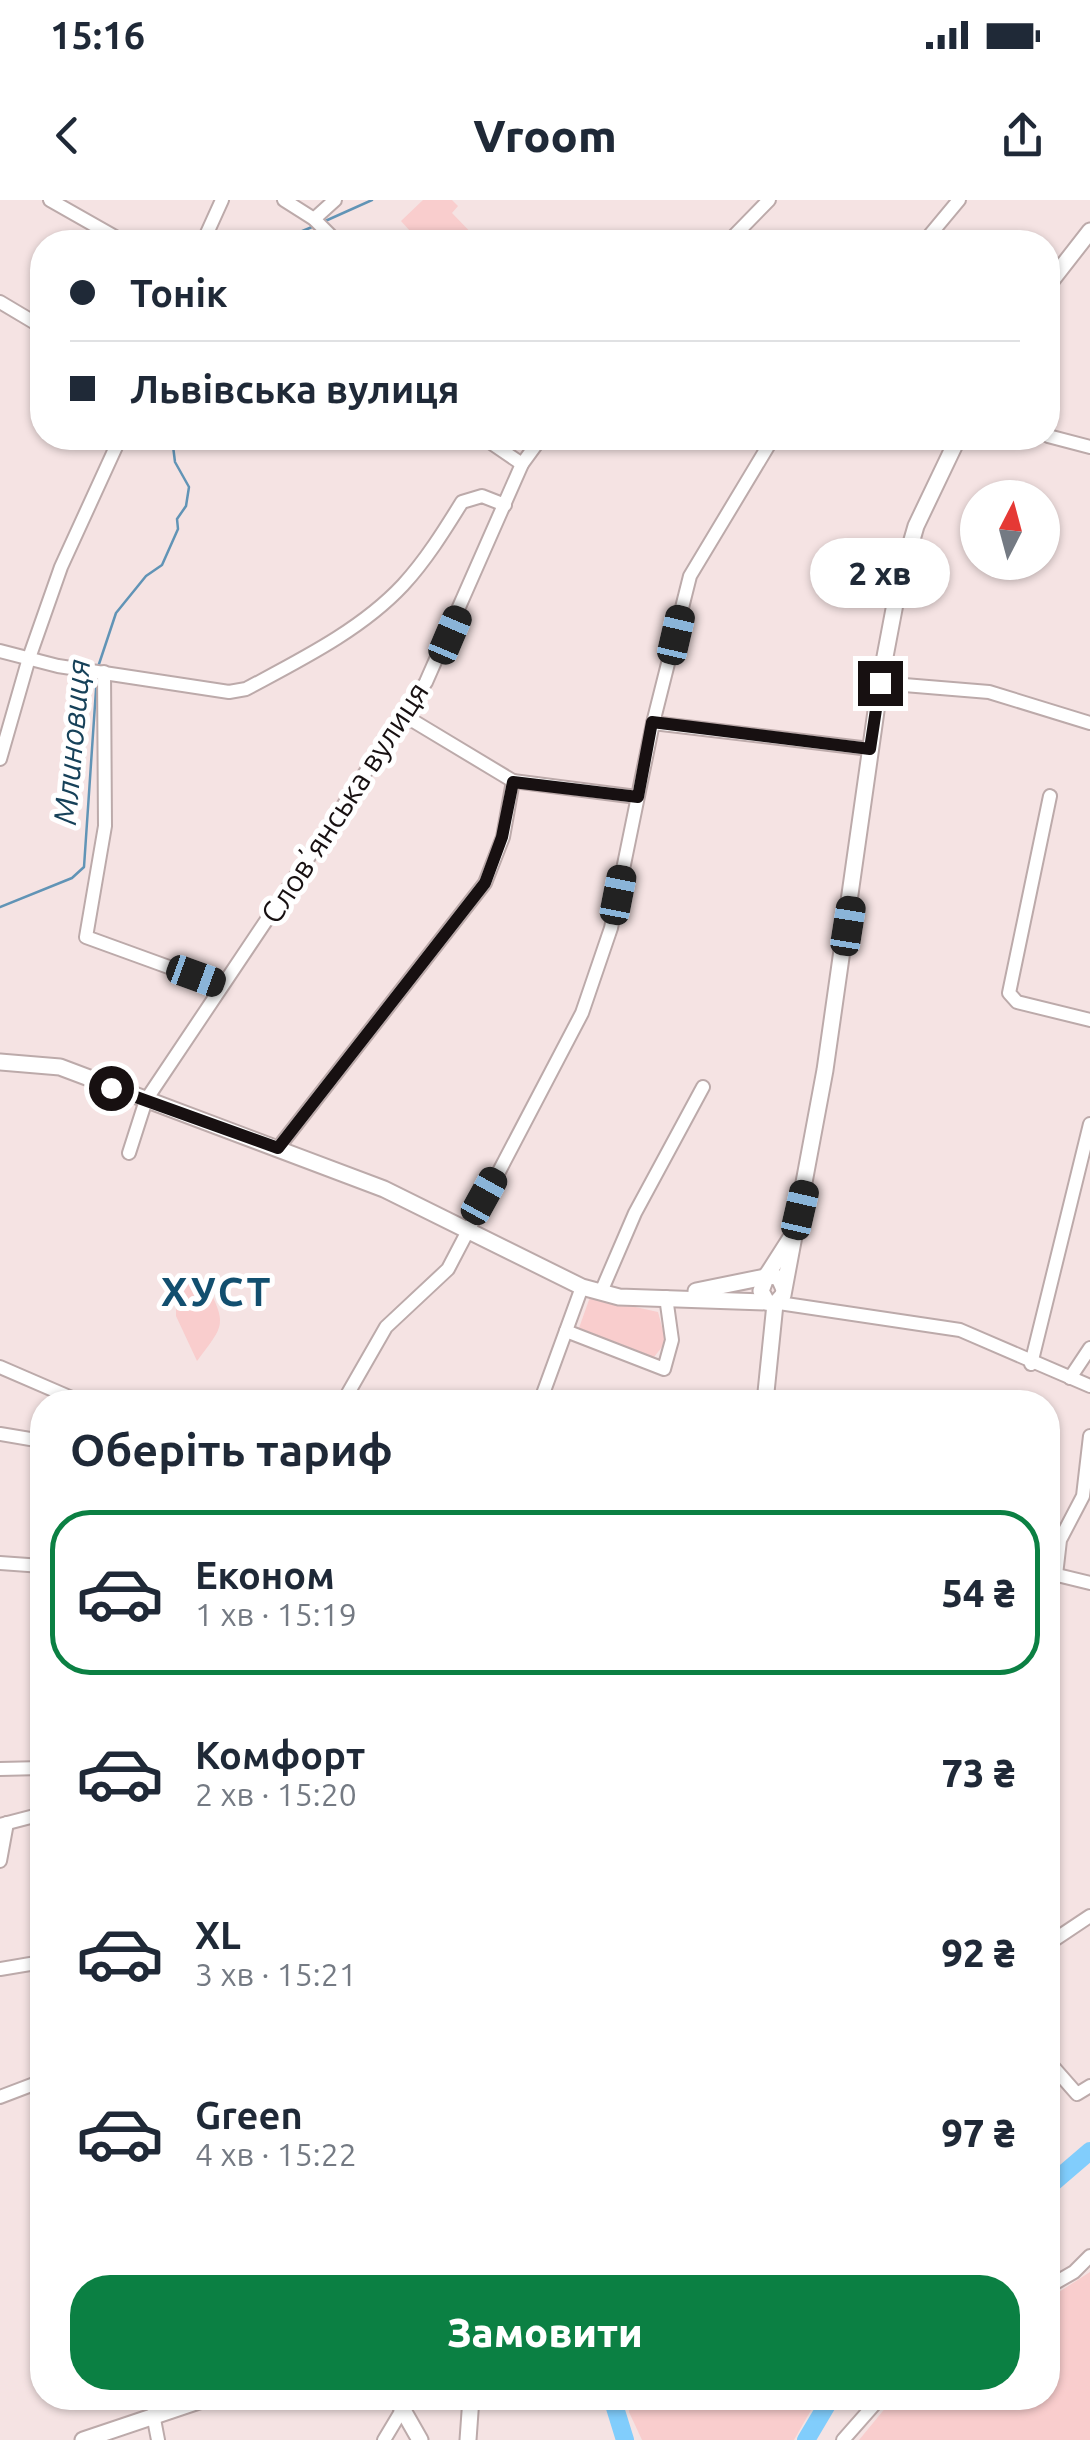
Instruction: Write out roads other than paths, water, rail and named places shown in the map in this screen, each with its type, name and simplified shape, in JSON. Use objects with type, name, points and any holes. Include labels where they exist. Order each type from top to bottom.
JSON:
[{"type":"main road","points":[[1060,270],[1090,231]]},
{"type":"main road","points":[[766,1390],[776,1299],[795,1232],[851,909],[880,683],[916,526],[952,450]]},
{"type":"main road","points":[[0,1062],[60,1067],[278,1148],[384,1189],[582,1287],[670,1297],[776,1299]]},
{"type":"main road","points":[[776,1299],[761,1291],[766,1276],[795,1232]]},
{"type":"main road","points":[[670,1297],[766,1276]]},
{"type":"main road","points":[[82,2440],[167,2410]]},
{"type":"main road","points":[[402,2410],[420,2440]]},
{"type":"main road","points":[[468,2440],[469,2410]]},
{"type":"street","points":[[50,200],[103,230]]},
{"type":"street","points":[[208,230],[222,200]]},
{"type":"street","points":[[284,200],[324,230]]},
{"type":"street","points":[[314,219],[334,200]]},
{"type":"street","points":[[739,230],[768,200]]},
{"type":"street","points":[[934,230],[959,200]]},
{"type":"street","points":[[0,302],[30,320]]},
{"type":"street","points":[[1060,439],[1090,447]]},
{"type":"street","points":[[0,759],[28,658],[62,567],[115,450]]},
{"type":"street","points":[[502,450],[522,464]]},
{"type":"street","name":"Словʼянська вулиця","points":[[128,1154],[146,1100],[405,716],[450,635],[522,464],[532,450]]},
{"type":"street","points":[[349,1390],[372,1345],[448,1269],[582,1012],[611,928],[652,722],[690,576],[766,450]]},
{"type":"street","points":[[0,651],[88,670],[230,692],[246,689],[357,624],[391,597],[427,557],[462,502],[482,496],[505,506]]},
{"type":"street","points":[[104,672],[104,826],[86,937],[222,986]]},
{"type":"street","points":[[880,683],[989,692],[1090,723]]},
{"type":"street","points":[[405,716],[513,782],[638,797]]},
{"type":"street","points":[[652,722],[870,749]]},
{"type":"street","points":[[278,1148],[479,892],[494,865],[513,782]]},
{"type":"street","points":[[1050,796],[1009,987],[1016,1002],[1090,1020]]},
{"type":"street","points":[[601,1292],[635,1213],[702,1088]]},
{"type":"street","points":[[1032,1364],[1090,1124]]},
{"type":"street","points":[[544,1390],[582,1287]]},
{"type":"street","points":[[566,1331],[664,1369],[672,1340],[670,1297]]},
{"type":"street","points":[[776,1299],[960,1330],[1090,1386]]},
{"type":"street","points":[[1070,1378],[1090,1348]]},
{"type":"street","points":[[0,1367],[53,1390]]},
{"type":"street","points":[[0,1434],[30,1440]]},
{"type":"street","points":[[1060,1540],[1083,1496],[1090,1436]]},
{"type":"street","points":[[0,1562],[30,1565]]},
{"type":"street","points":[[1060,1576],[1090,1583]]},
{"type":"street","points":[[0,1769],[30,1768]]},
{"type":"street","points":[[0,1862],[3,1824],[30,1817]]},
{"type":"street","points":[[1060,1936],[1090,1916]]},
{"type":"street","points":[[0,1969],[30,1964]]},
{"type":"street","points":[[1060,2075],[1077,2094],[1090,2086]]},
{"type":"street","points":[[0,2096],[30,2085]]},
{"type":"street","points":[[1060,2280],[1090,2256]]},
{"type":"street","points":[[384,2440],[396,2410]]},
{"type":"street","points":[[843,2440],[869,2410]]},
{"type":"street","points":[[153,2414],[158,2440]]},
{"type":"waterway","name":"Млиновиця","points":[[323,222],[372,200]]},
{"type":"waterway","name":"Млиновиця","points":[[305,230],[312,227]]},
{"type":"waterway","name":"Млиновиця","points":[[98,667],[116,613],[146,576],[162,565],[178,529],[177,519],[186,506],[189,487],[175,462],[174,450]]},
{"type":"waterway","name":"Млиновиця","points":[[0,907],[72,878],[84,867],[97,675]]},
{"type":"waterway","points":[[1060,2177],[1090,2151]]},
{"type":"waterway","points":[[616,2410],[625,2440]]},
{"type":"waterway","points":[[806,2440],[824,2410]]},
{"type":"district","name":"ХУСТ","points":[[217,1292]]}]
